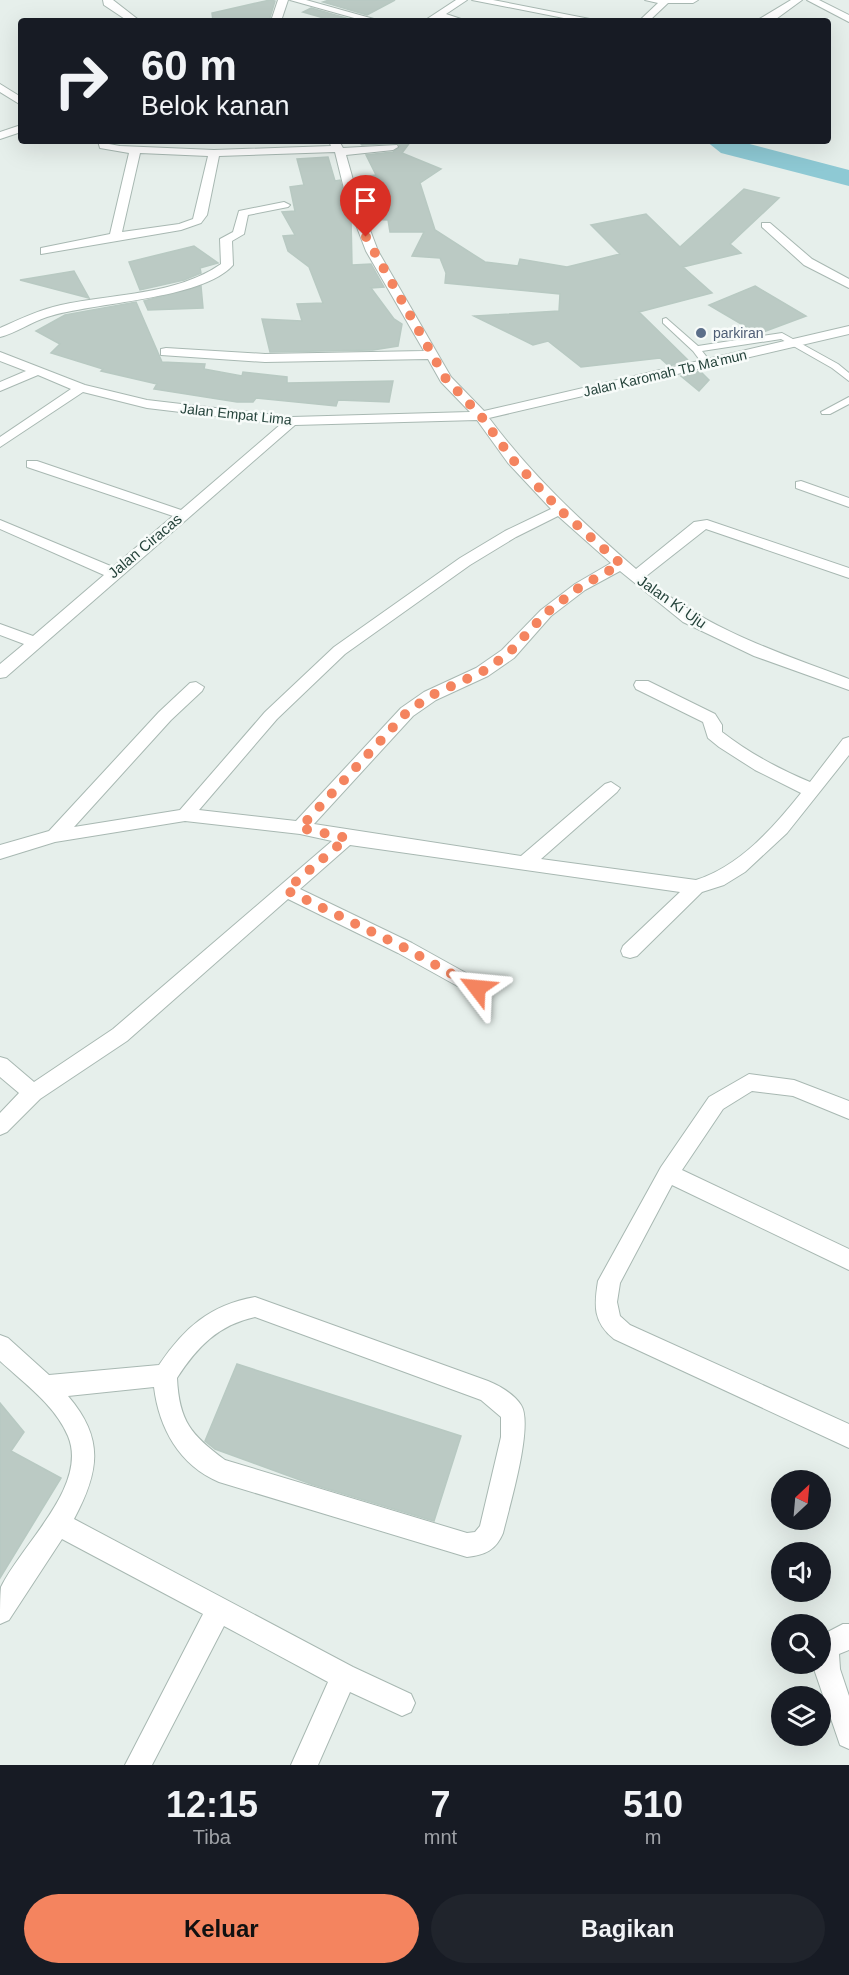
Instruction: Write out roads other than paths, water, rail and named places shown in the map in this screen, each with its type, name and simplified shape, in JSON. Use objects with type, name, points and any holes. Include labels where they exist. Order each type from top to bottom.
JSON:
[{"type":"street","points":[[108,0],[107,3],[114,9],[130,18]]},
{"type":"street","points":[[277,18],[284,0]]},
{"type":"street","points":[[295,0],[364,18]]},
{"type":"street","points":[[433,18],[462,0]]},
{"type":"street","points":[[477,0],[579,18]]},
{"type":"street","points":[[528,18],[541,0]]},
{"type":"street","points":[[650,0],[693,0]]},
{"type":"street","points":[[771,18],[797,0]]},
{"type":"street","points":[[812,0],[849,19]]},
{"type":"street","points":[[647,18],[665,1]]},
{"type":"street","points":[[0,87],[18,100]]},
{"type":"street","points":[[0,136],[18,129]]},
{"type":"street","points":[[104,144],[104,146],[135,151],[214,153],[293,153],[337,147],[393,147]]},
{"type":"street","points":[[286,144],[293,153]]},
{"type":"street","name":"Jalan Ki Uju","points":[[337,147],[369,244],[446,379],[481,416],[513,460],[560,510],[636,577],[688,618],[719,634],[849,685]]},
{"type":"street","points":[[115,236],[135,151]]},
{"type":"street","points":[[45,251],[115,236],[181,227],[197,221],[201,215],[214,153]]},
{"type":"street","points":[[0,333],[43,314],[130,297],[219,272],[227,265],[226,239],[238,234],[243,213],[284,205]]},
{"type":"street","points":[[766,225],[808,262],[849,284]]},
{"type":"street","name":"Jalan Karomah Tb Ma'mun","points":[[481,416],[708,365],[849,330]]},
{"type":"street","points":[[166,352],[256,358],[346,359],[432,355]]},
{"type":"street","name":"Jalan Empat Lima","points":[[0,356],[81,388],[168,407],[292,421],[481,416]]},
{"type":"street","points":[[0,387],[37,371]]},
{"type":"street","points":[[0,443],[81,388]]},
{"type":"street","name":"Jalan Ciracas","points":[[0,673],[33,642],[292,421]]},
{"type":"street","points":[[32,464],[100,484],[182,515]]},
{"type":"street","points":[[801,485],[849,503]]},
{"type":"street","points":[[185,815],[244,745],[326,662],[372,625],[474,554],[514,529],[560,510]]},
{"type":"street","points":[[0,524],[113,573]]},
{"type":"street","points":[[636,577],[699,525],[707,524],[849,573]]},
{"type":"street","points":[[300,828],[407,712],[430,696],[491,666],[508,654],[546,613],[580,587],[621,564]]},
{"type":"street","points":[[0,628],[33,642]]},
{"type":"street","points":[[642,685],[709,718],[714,725],[714,734],[727,745],[763,768],[811,790]]},
{"type":"street","points":[[55,836],[165,716],[196,687]]},
{"type":"street","points":[[0,852],[55,836],[185,815],[300,828],[347,838],[696,887],[720,880],[740,866],[790,817],[849,743]]},
{"type":"street","points":[[523,864],[611,788]]},
{"type":"street","points":[[0,1126],[33,1093],[120,1035],[347,838]]},
{"type":"street","points":[[630,951],[696,887]]},
{"type":"street","points":[[286,890],[405,948],[477,988]]},
{"type":"street","points":[[0,1065],[33,1093]]},
{"type":"street","points":[[849,1110],[794,1088],[749,1082],[716,1103],[668,1173],[609,1281],[606,1302],[610,1322],[622,1332],[849,1436]]},
{"type":"street","points":[[668,1173],[849,1260]]},
{"type":"street","points":[[44,1387],[165,1375],[197,1332],[216,1318],[237,1310],[255,1308],[488,1392],[502,1401],[513,1413],[513,1437],[491,1533],[481,1544],[467,1545],[219,1470],[189,1447],[174,1422],[166,1398],[165,1375]]},
{"type":"street","points":[[0,1346],[44,1387],[69,1416],[79,1433],[84,1464],[73,1494],[57,1523],[0,1611]]},
{"type":"street","points":[[57,1523],[344,1676],[402,1703]]},
{"type":"street","points":[[138,1765],[219,1610]]},
{"type":"street","points":[[849,1637],[843,1637],[826,1647],[827,1669],[849,1736]]},
{"type":"street","points":[[304,1765],[344,1676]]},
{"type":"lane","points":[[666,321],[696,349],[708,365]]},
{"type":"lane","points":[[696,349],[782,336],[797,343],[849,378]]},
{"type":"lane","points":[[826,412],[849,399]]},
{"type":"waterway","points":[[724,144],[849,178]]},
{"type":"place","name":"parkiran","points":[[701,333]]}]
